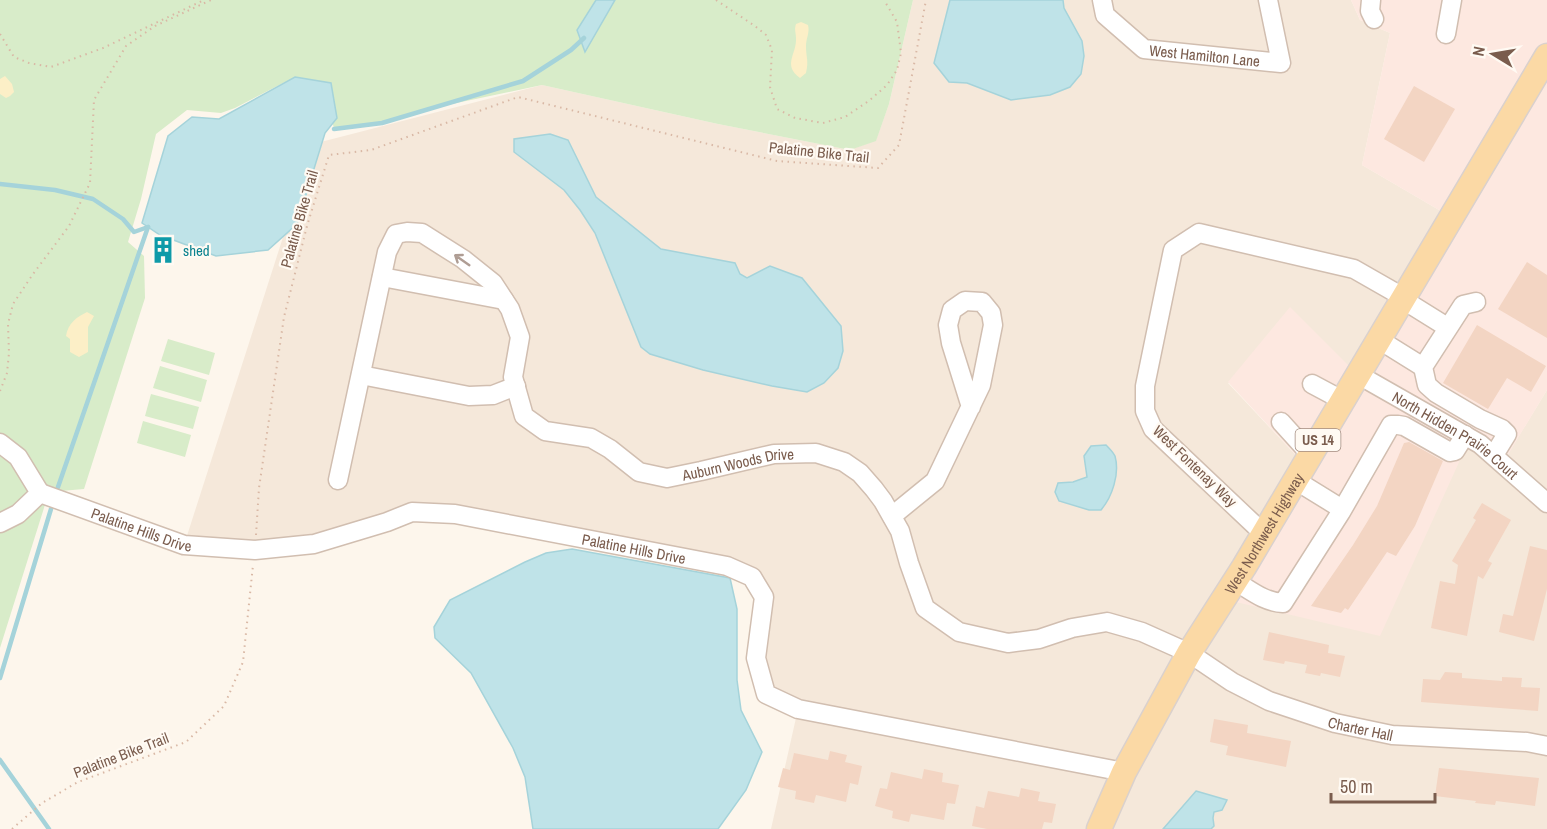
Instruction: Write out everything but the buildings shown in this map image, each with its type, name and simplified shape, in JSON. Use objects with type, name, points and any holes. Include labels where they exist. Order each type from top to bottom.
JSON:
[{"type":"main road","name":"West Northwest Highway","points":[[1099,829],[1124,772],[1189,653],[1295,480],[1547,56]]},
{"type":"street","name":"West Hamilton Lane","points":[[1104,8],[1144,49],[1281,63],[1268,0]]},
{"type":"street","points":[[1371,0],[1370,11],[1374,20]]},
{"type":"street","points":[[1446,34],[1452,0]]},
{"type":"street","name":"Auburn Woods Drive","points":[[339,480],[387,252],[396,234],[422,233],[463,260],[492,283],[510,309],[520,337],[513,377],[524,416],[545,431],[591,438],[639,472],[667,478],[774,454],[816,453],[844,462],[860,473],[892,516],[900,531],[925,608],[958,632],[1008,643],[1039,639],[1072,628],[1107,622],[1142,632],[1189,653]]},
{"type":"street","name":"West Fontenay Way","points":[[1263,533],[1153,429],[1145,411],[1145,386],[1173,250],[1199,233],[1354,269],[1403,298]]},
{"type":"street","points":[[382,277],[504,300]]},
{"type":"street","points":[[1403,298],[1448,327]]},
{"type":"street","points":[[892,516],[935,481],[971,407],[981,385],[993,325],[991,313],[982,303],[965,301],[952,310],[948,325],[951,343],[971,407]]},
{"type":"street","points":[[1476,302],[1463,305],[1423,367],[1427,385],[1436,393],[1502,429],[1507,434],[1494,456]]},
{"type":"street","points":[[1378,339],[1423,367]]},
{"type":"street","name":"North Hidden Prairie Court","points":[[1358,374],[1480,444],[1547,503]]},
{"type":"street","points":[[362,375],[469,396],[493,395],[516,386]]},
{"type":"street","points":[[1312,384],[1342,400]]},
{"type":"street","points":[[1281,422],[1310,454]]},
{"type":"street","points":[[1235,580],[1264,599],[1283,603],[1342,509],[1390,425],[1404,426],[1450,452],[1455,451],[1465,435]]},
{"type":"street","points":[[0,443],[18,457],[40,493],[18,514],[0,524]]},
{"type":"street","points":[[1295,480],[1342,509]]},
{"type":"street","name":"Palatine Hills Drive","points":[[40,493],[184,545],[255,550],[314,544],[412,512],[455,514],[727,566],[752,577],[764,597],[756,658],[766,694],[798,709],[1124,772]]},
{"type":"street","name":"Charter Hall","points":[[1189,653],[1232,682],[1269,701],[1335,723],[1392,735],[1527,742],[1547,746]]},
{"type":"path","points":[[0,34],[14,57],[29,63],[51,67],[103,48],[204,0]]},
{"type":"path","points":[[0,391],[7,373],[8,324],[14,304],[69,226],[90,183],[94,100],[126,46],[155,26],[211,0]]},
{"type":"path","points":[[716,0],[766,35],[772,50],[770,87],[777,109],[795,118],[823,123],[845,117],[887,85],[897,70],[901,53],[897,22],[884,0]]},
{"type":"path","name":"Palatine Bike Trail","points":[[12,829],[42,803],[78,782],[186,742],[224,706],[243,662],[259,488],[284,317],[328,155],[371,150],[518,97],[777,161],[878,168],[899,145],[927,0]]},
{"type":"shaded area","points":[[913,0],[1351,0],[1360,20],[1390,33],[1362,165],[1451,217],[1357,374],[1228,383],[1304,464],[1470,438],[1503,462],[1547,390],[1547,829],[771,829],[798,709],[766,694],[756,658],[764,597],[752,577],[412,512],[314,544],[184,545],[313,144],[542,85],[718,124],[850,150],[876,140],[889,104]]},
{"type":"shaded area","points":[[1351,0],[1547,0],[1547,390],[1503,463],[1470,438],[1380,636],[1223,599],[1304,464],[1228,382],[1290,307],[1357,374],[1451,217],[1362,165],[1390,33],[1360,20]]},
{"type":"green space","points":[[0,0],[913,0],[889,104],[876,141],[850,150],[718,124],[542,85],[428,109],[382,123],[334,129],[330,111],[285,82],[221,113],[187,110],[156,134],[128,242],[144,256],[145,298],[84,489],[49,492],[0,648]]},
{"type":"green space","points":[[168,339],[215,353],[209,375],[161,361]]},
{"type":"green space","points":[[160,366],[207,380],[201,402],[153,388]]},
{"type":"green space","points":[[151,394],[199,407],[193,429],[145,416]]},
{"type":"green space","points":[[143,421],[191,435],[185,457],[137,443]]},
{"type":"sand","points":[[801,22],[808,25],[809,31],[806,46],[807,69],[800,78],[792,69],[791,64],[796,44],[795,26]]},
{"type":"sand","points":[[5,76],[12,84],[14,92],[6,98],[0,94],[0,79]]},
{"type":"sand","points":[[87,312],[94,316],[88,327],[88,352],[79,357],[70,352],[70,339],[66,336],[74,321]]},
{"type":"water","points":[[596,0],[615,0],[585,52],[577,30]]},
{"type":"water","points":[[950,0],[1063,0],[1064,8],[1082,41],[1084,56],[1081,74],[1070,87],[1050,95],[1011,100],[967,83],[949,82],[934,63]]},
{"type":"water","points":[[295,77],[331,83],[337,118],[325,133],[297,224],[268,250],[216,256],[160,235],[142,223],[168,136],[192,117],[219,119]]},
{"type":"water","points":[[550,134],[568,140],[596,197],[661,249],[735,263],[740,274],[747,278],[770,266],[802,278],[841,326],[843,351],[838,368],[824,383],[807,392],[703,370],[650,354],[641,347],[595,233],[564,190],[514,152],[514,139]]},
{"type":"water","points":[[1106,445],[1115,456],[1116,478],[1109,499],[1101,510],[1089,510],[1059,501],[1055,492],[1058,483],[1073,482],[1087,477],[1084,456],[1091,446]]},
{"type":"water","points":[[572,549],[730,578],[737,609],[737,680],[741,710],[762,752],[746,790],[718,829],[533,829],[525,777],[513,748],[471,673],[435,638],[434,627],[450,600],[546,553]]},
{"type":"water","points":[[1196,791],[1227,800],[1222,810],[1214,812],[1214,826],[1211,829],[1163,829]]},
{"type":"waterway","points":[[334,129],[382,123],[523,81],[571,50],[584,38]]},
{"type":"waterway","points":[[0,184],[55,190],[93,199],[123,219],[134,232],[148,227]]},
{"type":"waterway","points":[[58,487],[148,227]]},
{"type":"waterway","points":[[0,678],[51,509]]},
{"type":"waterway","points":[[0,760],[49,829]]},
{"type":"place","name":"shed","points":[[163,250]]}]
